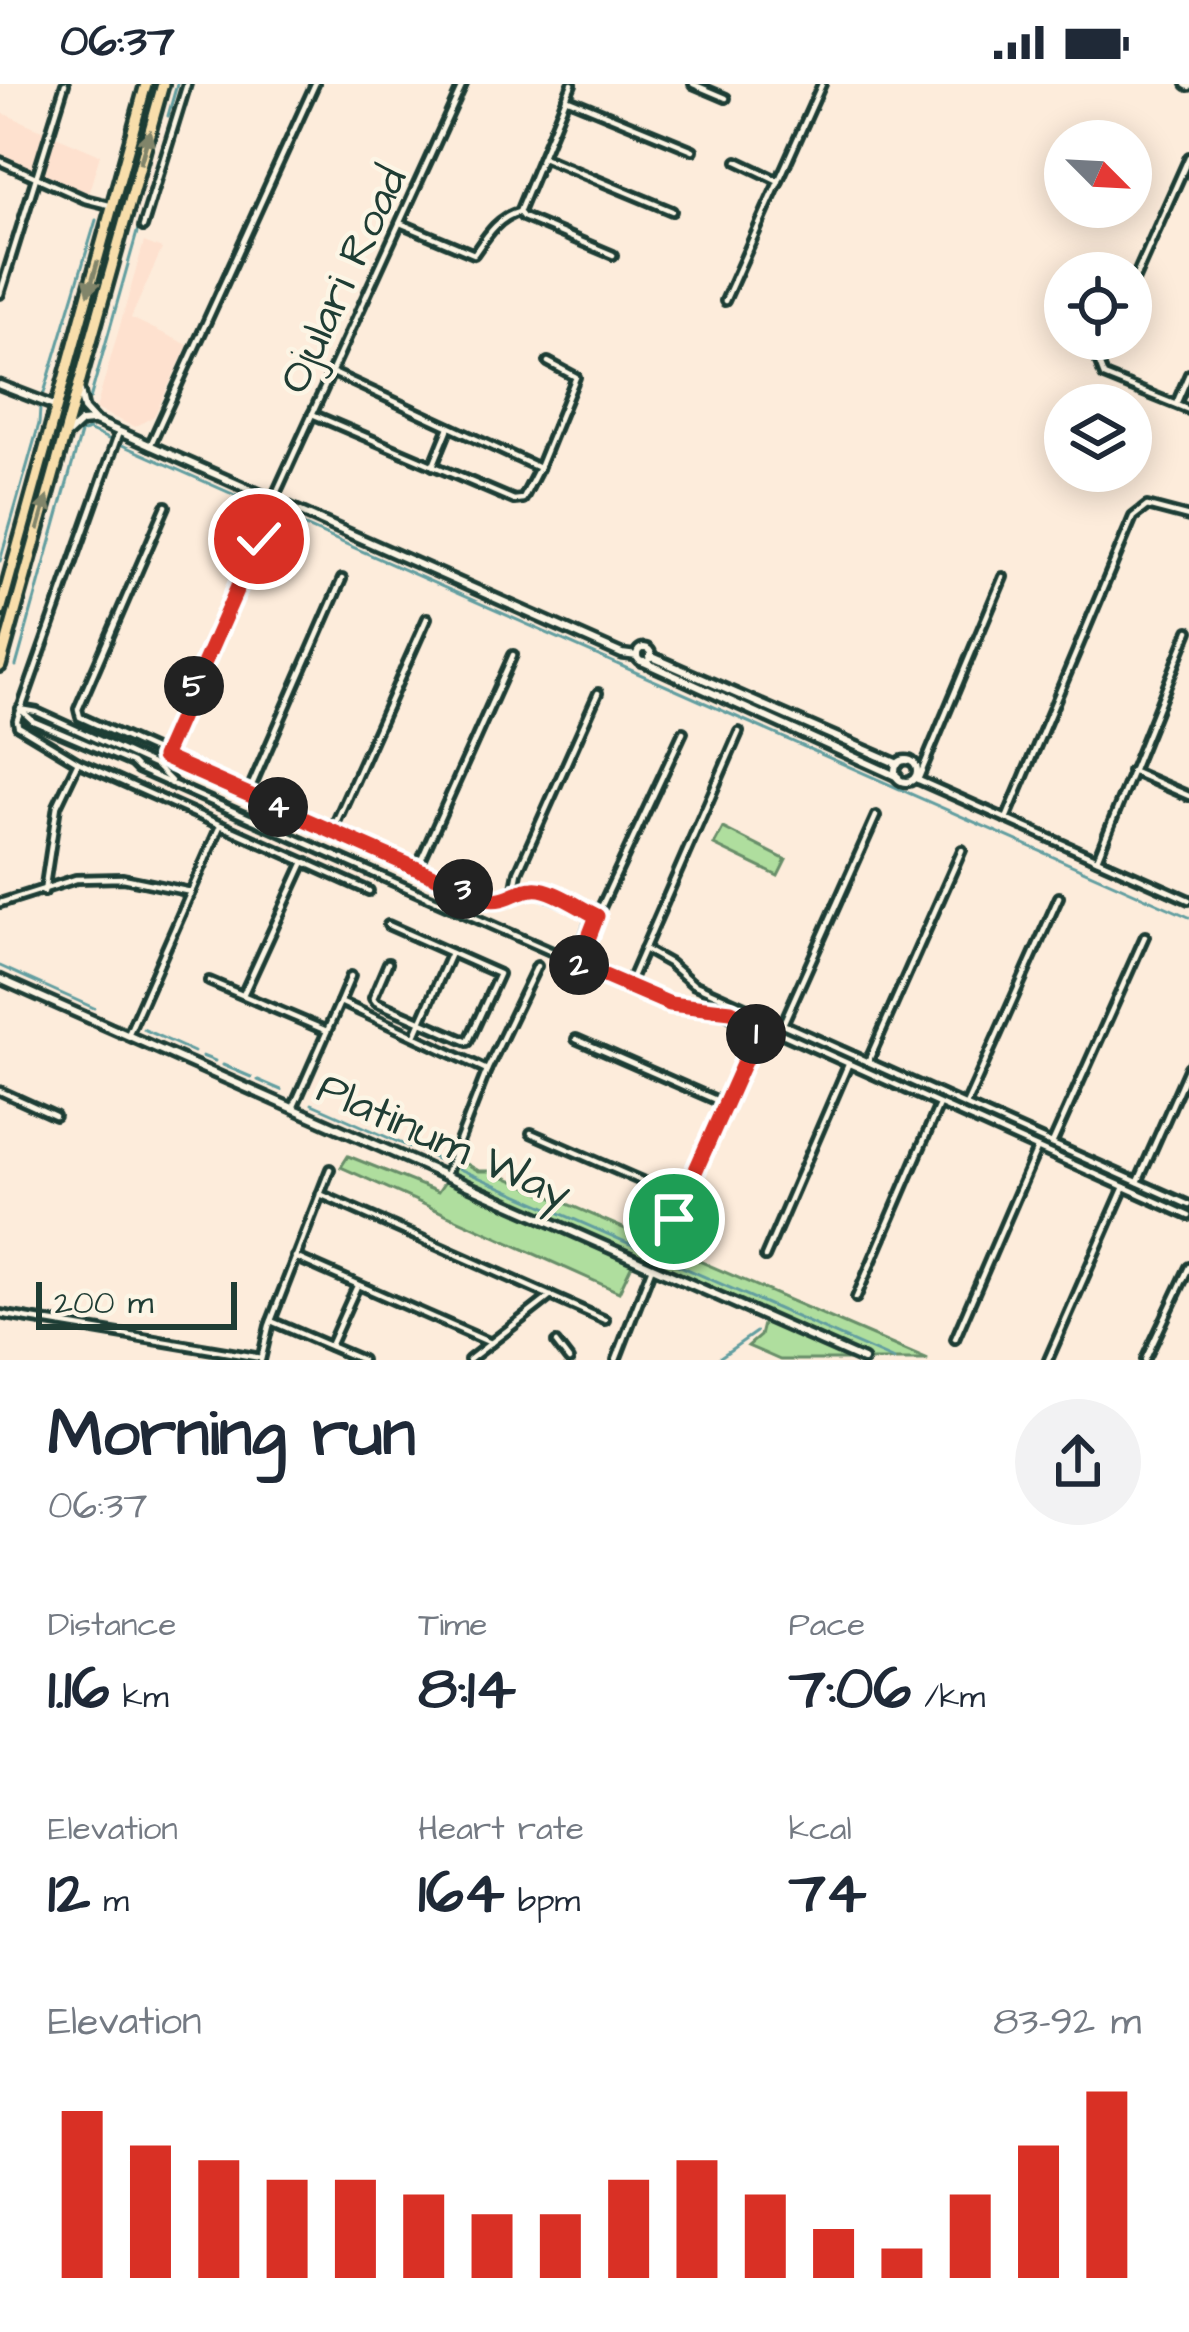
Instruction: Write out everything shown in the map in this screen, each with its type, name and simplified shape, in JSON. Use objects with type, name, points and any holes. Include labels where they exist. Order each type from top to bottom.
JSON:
[{"type":"highway","points":[[0,610],[146,84]]},
{"type":"highway","points":[[0,666],[164,84]]},
{"type":"street","points":[[0,294],[64,84]]},
{"type":"street","points":[[143,227],[187,84]]},
{"type":"street","points":[[150,446],[315,84]]},
{"type":"street","name":"Ojulari Road","points":[[273,500],[463,84]]},
{"type":"street","points":[[519,212],[572,84]]},
{"type":"street","points":[[693,84],[726,98]]},
{"type":"street","points":[[725,301],[822,84]]},
{"type":"street","points":[[566,98],[692,150]]},
{"type":"street","points":[[542,157],[672,212]]},
{"type":"street","points":[[1147,252],[1189,157]]},
{"type":"street","points":[[0,161],[113,206]]},
{"type":"street","points":[[737,161],[779,181]]},
{"type":"street","points":[[399,223],[474,254],[508,215],[519,212]]},
{"type":"street","points":[[519,212],[614,256]]},
{"type":"street","points":[[1100,360],[1104,376],[1189,410]]},
{"type":"street","points":[[312,414],[520,501],[576,377],[548,362]]},
{"type":"street","points":[[331,372],[539,467]]},
{"type":"street","points":[[1176,404],[1189,374]]},
{"type":"street","points":[[79,381],[84,409],[117,438],[150,446],[622,654],[644,658],[898,764]]},
{"type":"street","points":[[0,385],[57,407]]},
{"type":"street","points":[[61,446],[75,425],[95,422]]},
{"type":"street","points":[[433,466],[449,427]]},
{"type":"street","points":[[117,438],[16,720],[22,732],[78,763],[369,891]]},
{"type":"street","points":[[166,506],[78,709],[80,717],[486,899],[498,902],[540,890],[597,916]]},
{"type":"street","points":[[1006,819],[1133,517],[1147,506],[1189,517]]},
{"type":"street","points":[[163,757],[259,539]]},
{"type":"street","points":[[916,779],[1003,577]]},
{"type":"street","points":[[248,794],[342,579]]},
{"type":"street","points":[[332,831],[427,618]]},
{"type":"street","points":[[1097,859],[1189,631]]},
{"type":"street","points":[[417,869],[513,655]]},
{"type":"street","points":[[644,658],[898,778],[916,779],[1189,900]]},
{"type":"street","points":[[519,895],[515,887],[518,872],[598,693]]},
{"type":"street","points":[[20,709],[33,721],[156,766],[171,782]]},
{"type":"street","points":[[574,963],[683,732]]},
{"type":"street","points":[[628,986],[739,732]]},
{"type":"street","points":[[134,760],[152,775],[574,963],[670,1004],[731,1011],[1189,1216]]},
{"type":"street","points":[[898,764],[904,760],[914,763],[916,779]]},
{"type":"street","points":[[44,892],[57,806],[78,763]]},
{"type":"street","points":[[898,764],[898,778]]},
{"type":"street","points":[[152,775],[156,766]]},
{"type":"street","points":[[1131,771],[1189,796]]},
{"type":"street","points":[[783,1024],[876,816]]},
{"type":"street","points":[[128,1035],[220,826]]},
{"type":"street","points":[[868,1062],[962,850]]},
{"type":"street","points":[[243,995],[304,862]]},
{"type":"street","points":[[0,903],[76,879],[122,878],[191,892]]},
{"type":"street","points":[[966,1106],[1060,897]]},
{"type":"street","points":[[388,925],[499,974],[468,1042],[373,998],[388,963]]},
{"type":"street","points":[[1052,1144],[1144,936]]},
{"type":"street","points":[[644,950],[669,963],[692,984],[1189,1205]]},
{"type":"street","points":[[415,1035],[451,953]]},
{"type":"street","points":[[446,1176],[487,1070],[537,966]]},
{"type":"street","points":[[293,1108],[351,976]]},
{"type":"street","name":"Platinum Way","points":[[0,979],[862,1360]]},
{"type":"street","points":[[209,981],[327,1031]]},
{"type":"street","points":[[340,1002],[487,1070]]},
{"type":"street","points":[[674,1219],[760,1026]]},
{"type":"street","points":[[576,1039],[725,1105]]},
{"type":"street","points":[[765,1257],[848,1065]]},
{"type":"street","points":[[1138,1182],[1189,1067]]},
{"type":"street","points":[[0,1091],[55,1116]]},
{"type":"street","points":[[856,1298],[939,1106]]},
{"type":"street","points":[[531,1133],[683,1199]]},
{"type":"street","points":[[955,1339],[1037,1149]]},
{"type":"street","points":[[0,1314],[261,1359],[330,1169]]},
{"type":"street","points":[[1048,1360],[1124,1187]]},
{"type":"street","points":[[320,1194],[605,1320]]},
{"type":"street","points":[[296,1257],[491,1343]]},
{"type":"street","points":[[616,1360],[652,1267]]},
{"type":"street","points":[[1145,1360],[1189,1267]]},
{"type":"street","points":[[330,1346],[357,1284]]},
{"type":"street","points":[[469,1360],[551,1297]]},
{"type":"street","points":[[271,1321],[362,1360]]},
{"type":"street","points":[[556,1342],[569,1360]]},
{"type":"shaded area","points":[[0,112],[100,155],[88,195],[0,156]]},
{"type":"shaded area","points":[[144,242],[162,249],[131,318],[188,345],[154,416],[135,427],[96,409]]},
{"type":"green space","points":[[723,828],[786,860],[778,876],[714,845]]},
{"type":"green space","points":[[348,1156],[438,1192],[460,1160],[928,1360],[780,1360],[748,1346],[760,1336],[766,1312],[636,1256],[619,1292],[341,1167]]},
{"type":"waterway","points":[[168,116],[177,84]]},
{"type":"waterway","points":[[90,399],[145,204]]},
{"type":"waterway","points":[[44,393],[96,220]]},
{"type":"waterway","points":[[0,561],[40,408]]},
{"type":"waterway","points":[[16,666],[81,433],[88,430],[1189,917]]},
{"type":"waterway","points":[[0,966],[94,1008]]},
{"type":"waterway","points":[[143,1029],[194,1052]]},
{"type":"waterway","points":[[202,1056],[215,1061]]},
{"type":"waterway","points":[[223,1065],[251,1077]]},
{"type":"waterway","points":[[258,1080],[281,1090]]},
{"type":"waterway","points":[[312,1104],[441,1161]]},
{"type":"waterway","points":[[455,1167],[894,1360]]},
{"type":"waterway","points":[[716,1360],[756,1332]]},
{"type":"route","points":[[259,539],[163,757],[486,899],[505,901],[527,890],[540,890],[597,916],[574,963],[670,1004],[731,1011],[760,1026],[674,1219]]}]
